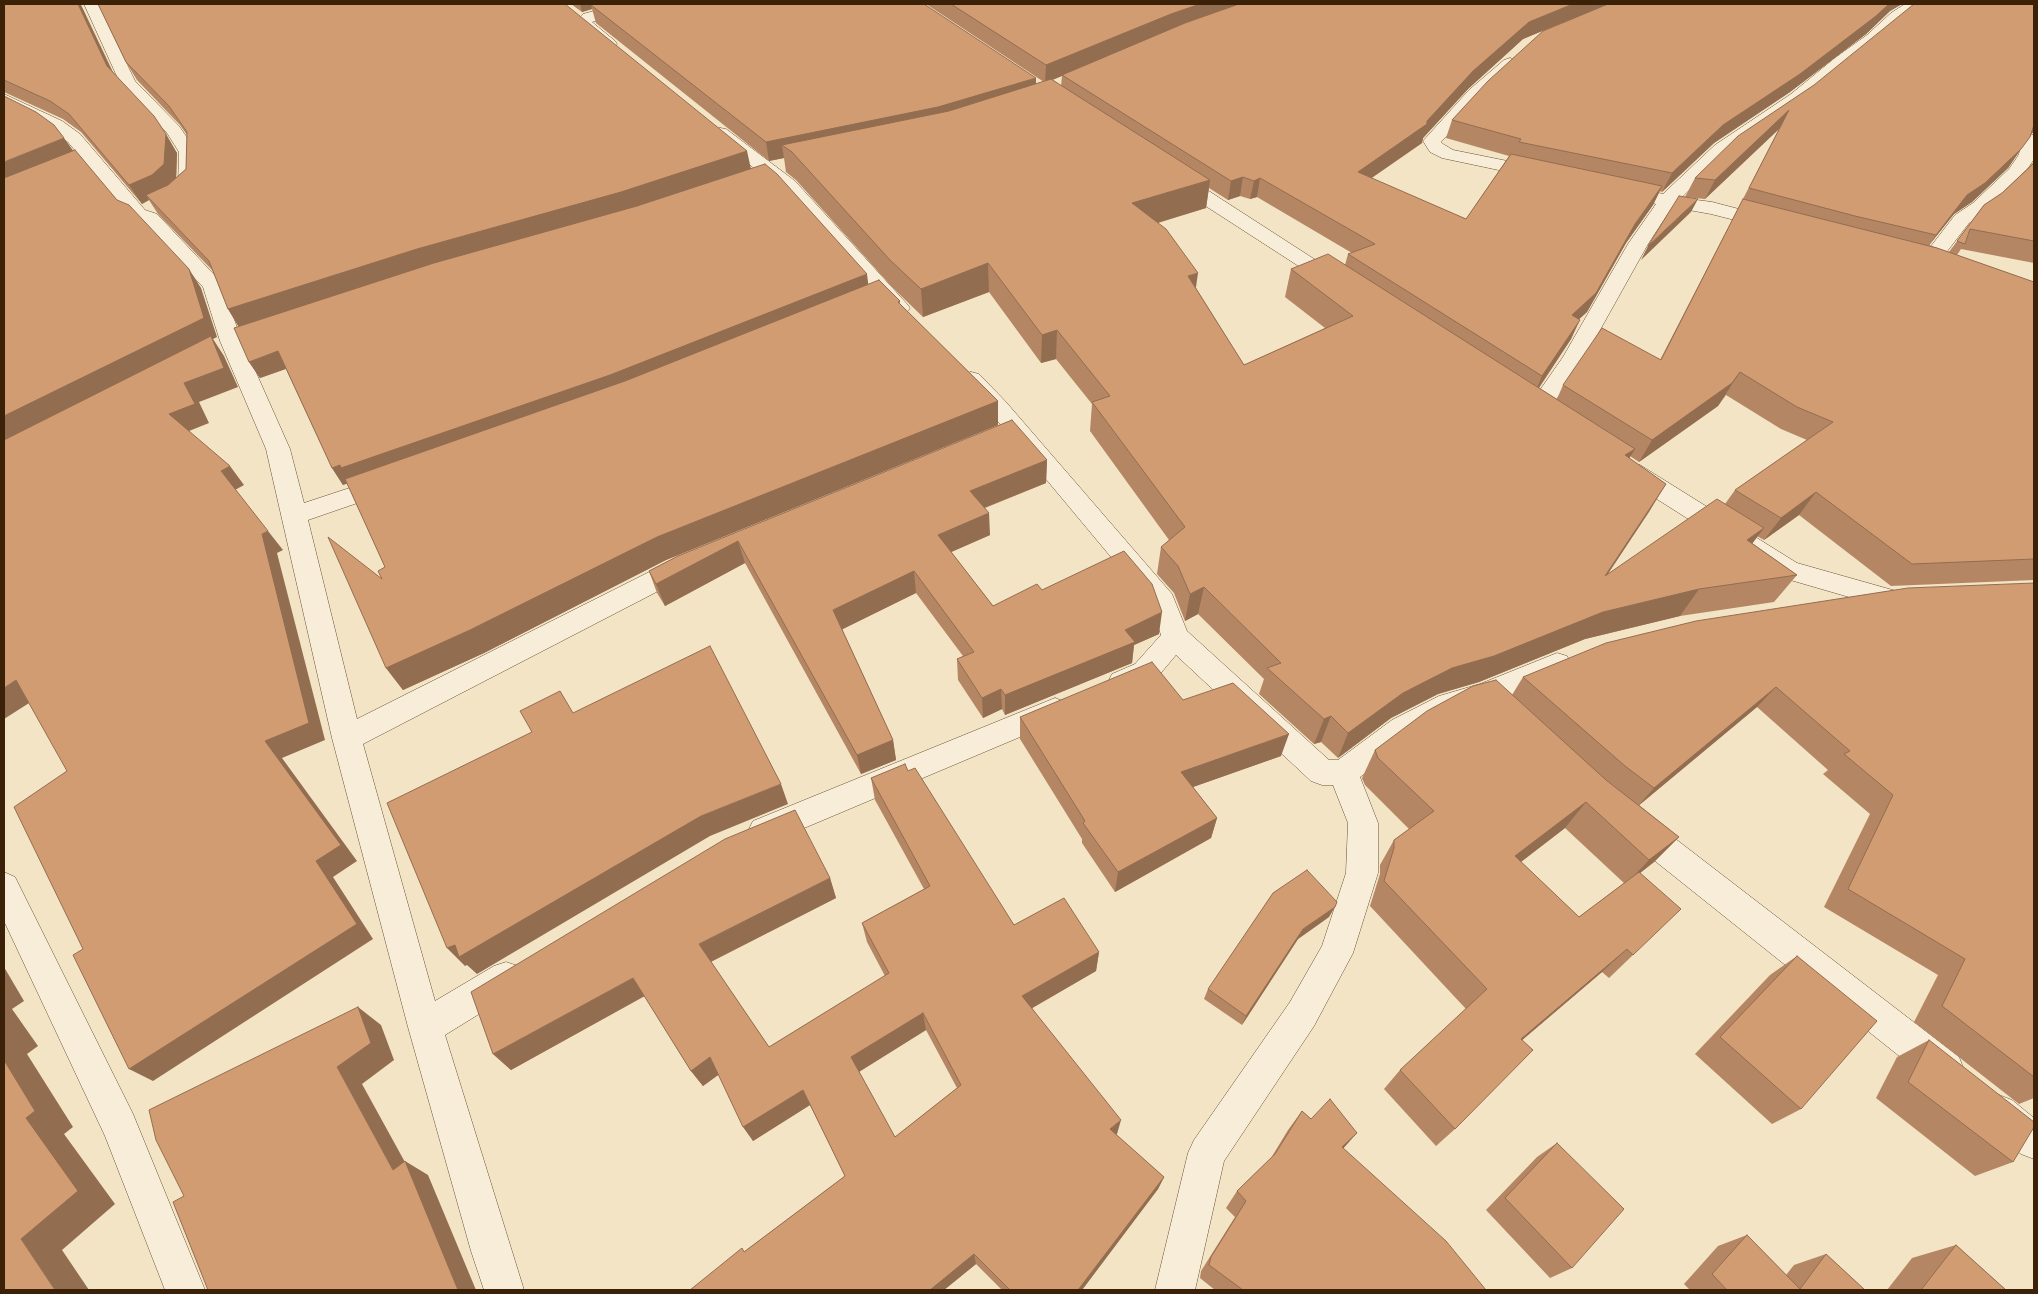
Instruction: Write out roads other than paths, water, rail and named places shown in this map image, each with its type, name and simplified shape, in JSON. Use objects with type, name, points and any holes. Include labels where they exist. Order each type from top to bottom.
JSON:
[{"type":"street","points":[[91,4],[128,83],[173,130],[188,152],[190,168],[187,186],[159,204],[150,218],[213,285],[231,342],[278,449],[296,515],[347,738],[425,1027],[504,1290]]},
{"type":"street","points":[[582,22],[588,17],[636,4]]},
{"type":"street","points":[[1537,410],[1573,358],[1638,244],[1667,201],[1721,149],[1796,98],[1841,61],[1873,38],[1896,16],[1915,4]]},
{"type":"street","points":[[567,10],[620,53]]},
{"type":"street","points":[[1524,50],[1475,94],[1432,141],[1436,148],[1448,154],[1562,177]]},
{"type":"street","points":[[4,99],[56,125],[74,138],[92,158],[159,204]]},
{"type":"street","points":[[704,120],[763,173],[788,185],[876,297],[912,320]]},
{"type":"street","points":[[1928,264],[1962,219],[1980,206],[2016,173],[2027,156],[2031,142],[2034,139]]},
{"type":"street","points":[[74,166],[92,158]]},
{"type":"street","points":[[763,173],[792,164]]},
{"type":"street","points":[[1161,169],[1353,292]]},
{"type":"street","points":[[1605,186],[1667,201],[1712,208],[1786,227]]},
{"type":"street","points":[[958,367],[1017,429],[1163,601],[1175,638],[1322,772],[1343,773],[1402,729],[1449,704],[1496,703],[1577,656]]},
{"type":"street","points":[[990,440],[1017,429]]},
{"type":"street","points":[[1615,461],[1789,570],[1897,597],[1828,605]]},
{"type":"street","points":[[296,515],[409,476]]},
{"type":"street","points":[[347,738],[676,569],[711,554]]},
{"type":"street","points":[[740,841],[1145,672],[1175,638]]},
{"type":"street","points":[[1175,1290],[1207,1153],[1302,1014],[1336,953],[1362,873],[1363,823],[1343,773]]},
{"type":"street","points":[[1613,808],[1798,952],[2034,1141]]},
{"type":"street","points":[[4,887],[120,1127],[185,1290]]},
{"type":"street","points":[[425,1027],[527,966]]}]
